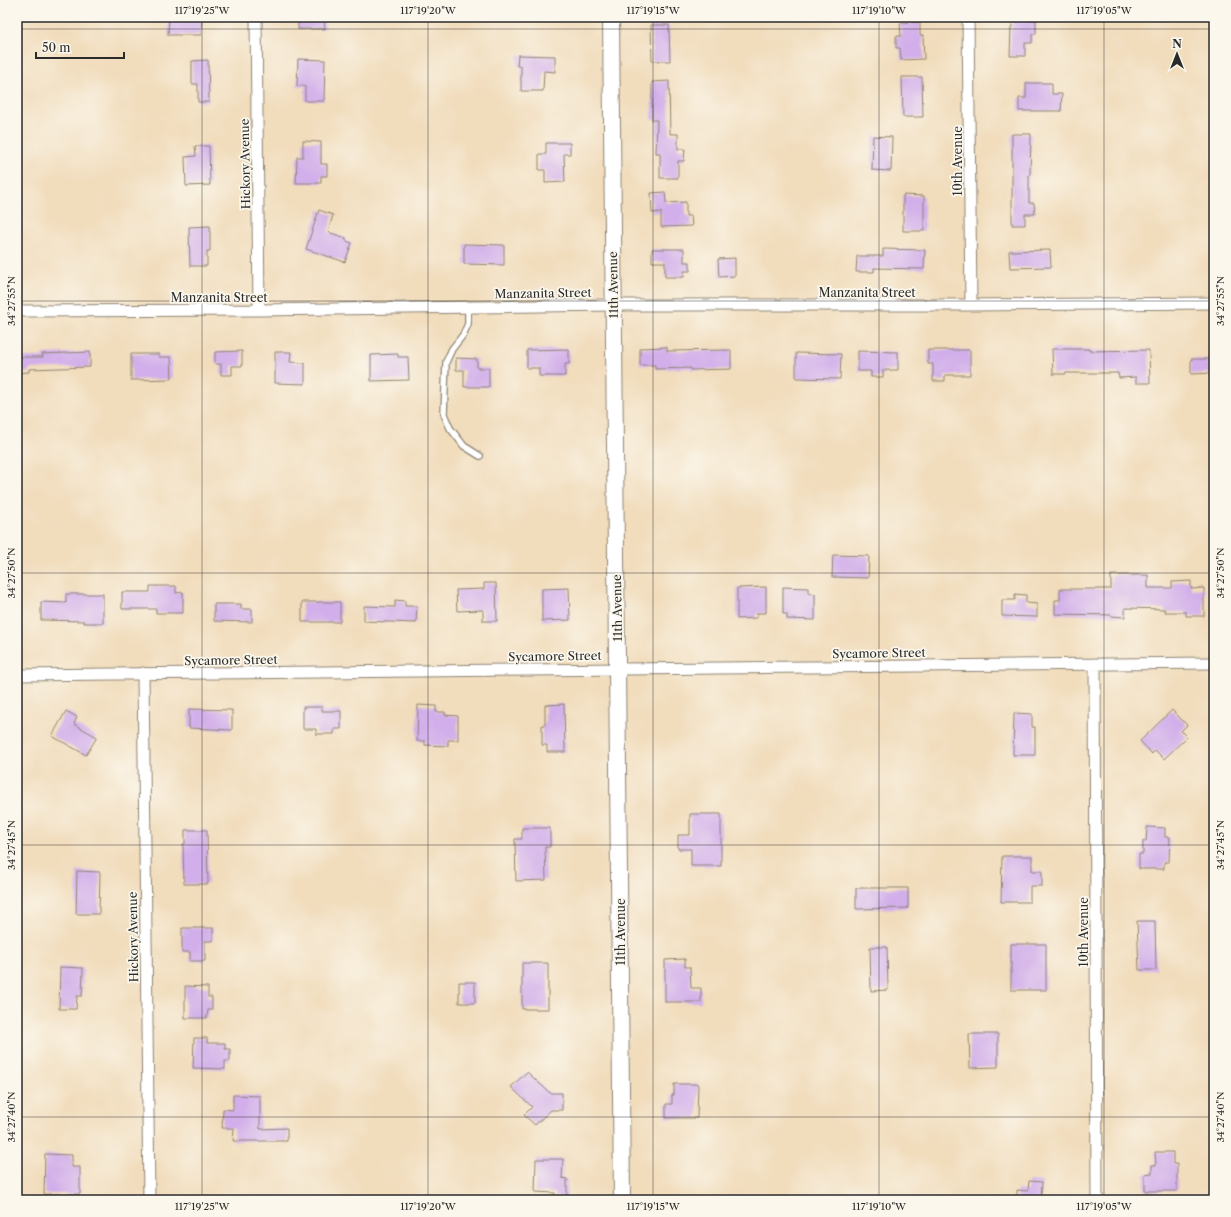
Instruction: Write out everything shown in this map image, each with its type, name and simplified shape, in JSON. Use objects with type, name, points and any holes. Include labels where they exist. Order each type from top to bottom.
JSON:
[{"type":"main road","name":"11th Avenue","points":[[611,17],[622,1200]]},
{"type":"street","name":"Hickory Avenue","points":[[256,17],[259,310]]},
{"type":"street","name":"10th Avenue","points":[[968,17],[971,305]]},
{"type":"street","name":"Manzanita Street","points":[[17,312],[614,305],[971,305],[1214,302]]},
{"type":"street","name":"Sycamore Street","points":[[17,675],[1214,663]]},
{"type":"street","name":"10th Avenue","points":[[1095,664],[1097,1200]]},
{"type":"street","name":"Hickory Avenue","points":[[143,673],[149,1200]]},
{"type":"lane","points":[[468,307],[468,324],[463,335],[452,349],[446,362],[444,414],[450,428],[464,446],[480,456]]},
{"type":"building","points":[[169,17],[202,17],[201,35],[168,35]]},
{"type":"building","points":[[298,17],[324,17],[325,29],[298,29]]},
{"type":"building","points":[[1012,19],[1036,20],[1036,34],[1032,34],[1032,43],[1025,43],[1025,56],[1010,56]]},
{"type":"building","points":[[920,22],[920,35],[923,35],[924,59],[901,60],[900,48],[896,48],[896,36],[901,36],[900,23]]},
{"type":"building","points":[[651,25],[669,25],[670,61],[652,61]]},
{"type":"building","points":[[518,55],[555,56],[555,72],[544,71],[543,91],[521,91],[521,66],[517,66]]},
{"type":"building","points":[[298,59],[325,60],[324,101],[305,101],[305,86],[297,86]]},
{"type":"building","points":[[208,60],[209,102],[198,102],[198,84],[192,84],[192,61]]},
{"type":"building","points":[[902,77],[922,77],[923,117],[903,117]]},
{"type":"building","points":[[669,81],[670,134],[678,134],[678,149],[685,149],[684,161],[678,161],[678,178],[660,178],[660,153],[656,153],[657,120],[652,120],[652,82]]},
{"type":"building","points":[[1026,83],[1052,83],[1052,94],[1062,94],[1061,111],[1019,111],[1019,98],[1026,98]]},
{"type":"building","points":[[1012,134],[1031,134],[1029,203],[1034,203],[1035,214],[1025,214],[1025,225],[1012,225]]},
{"type":"building","points":[[873,136],[892,137],[891,171],[872,170]]},
{"type":"building","points":[[303,141],[321,142],[321,164],[327,164],[327,176],[321,176],[321,183],[296,183],[297,157],[303,157]]},
{"type":"building","points":[[546,143],[570,143],[570,154],[564,154],[565,182],[545,183],[545,170],[539,170],[539,154],[546,154]]},
{"type":"building","points":[[195,146],[209,146],[210,185],[186,186],[185,157],[196,156]]},
{"type":"building","points":[[665,192],[666,203],[686,202],[686,216],[691,216],[692,226],[661,227],[661,212],[652,213],[651,193]]},
{"type":"building","points":[[903,195],[924,196],[924,231],[903,231]]},
{"type":"building","points":[[319,210],[333,215],[328,232],[346,238],[346,241],[352,243],[345,262],[306,249]]},
{"type":"building","points":[[210,226],[210,251],[207,251],[207,266],[190,266],[189,227]]},
{"type":"building","points":[[464,244],[504,245],[504,265],[464,264]]},
{"type":"building","points":[[652,249],[684,249],[684,262],[690,262],[690,271],[684,271],[684,277],[665,277],[665,262],[652,262]]},
{"type":"building","points":[[883,249],[925,250],[924,269],[874,268],[874,272],[856,272],[857,256],[883,256]]},
{"type":"building","points":[[1050,250],[1051,267],[1010,268],[1009,251]]},
{"type":"building","points":[[735,258],[735,276],[719,277],[718,259]]},
{"type":"building","points":[[667,347],[667,351],[731,350],[731,369],[655,369],[655,365],[640,365],[640,348]]},
{"type":"building","points":[[569,349],[569,364],[565,364],[565,376],[539,376],[539,368],[527,368],[527,350]]},
{"type":"building","points":[[1052,349],[1089,349],[1089,351],[1149,350],[1150,383],[1136,383],[1136,377],[1119,378],[1118,373],[1053,374]]},
{"type":"building","points":[[928,350],[970,350],[970,375],[945,375],[945,381],[933,381],[933,364],[928,364]]},
{"type":"building","points":[[242,351],[242,366],[232,366],[232,375],[221,375],[221,364],[215,364],[215,352]]},
{"type":"building","points":[[858,351],[898,352],[898,370],[883,370],[883,377],[871,377],[871,371],[858,371]]},
{"type":"building","points":[[90,352],[90,367],[29,369],[29,372],[17,373],[17,357],[43,357],[42,354]]},
{"type":"building","points":[[275,352],[291,352],[290,362],[305,363],[305,384],[275,383]]},
{"type":"building","points":[[796,353],[841,354],[840,379],[796,378]]},
{"type":"building","points":[[131,354],[159,354],[159,357],[171,357],[172,379],[131,380]]},
{"type":"building","points":[[398,354],[398,357],[408,357],[409,380],[371,381],[371,355]]},
{"type":"building","points":[[456,358],[477,359],[477,368],[489,368],[489,387],[464,387],[464,370],[456,370]]},
{"type":"building","points":[[1191,359],[1214,359],[1214,373],[1191,374]]},
{"type":"building","points":[[833,555],[869,556],[868,578],[832,577]]},
{"type":"building","points":[[1111,575],[1148,575],[1148,588],[1172,588],[1172,582],[1191,581],[1191,589],[1204,588],[1204,616],[1186,616],[1186,612],[1165,612],[1165,609],[1125,608],[1125,617],[1111,615],[1055,614],[1055,600],[1060,600],[1060,589],[1111,589]]},
{"type":"building","points":[[484,583],[496,583],[497,621],[483,621],[483,610],[457,611],[456,590],[484,589]]},
{"type":"building","points":[[150,586],[176,586],[176,593],[183,592],[183,613],[156,613],[156,609],[122,609],[122,592],[150,592]]},
{"type":"building","points":[[766,587],[766,613],[757,613],[757,618],[737,619],[737,588]]},
{"type":"building","points":[[783,587],[808,588],[808,593],[815,594],[815,620],[787,619],[787,614],[783,614]]},
{"type":"building","points":[[569,588],[570,620],[542,621],[542,589]]},
{"type":"building","points":[[66,594],[103,594],[103,623],[41,620],[41,602],[66,603]]},
{"type":"building","points":[[1015,594],[1026,595],[1026,603],[1037,604],[1037,617],[1002,616],[1002,600],[1015,600]]},
{"type":"building","points":[[395,600],[405,601],[405,606],[417,606],[416,623],[364,621],[364,606],[395,607]]},
{"type":"building","points":[[302,602],[340,602],[340,622],[302,622]]},
{"type":"building","points":[[214,604],[241,604],[241,609],[252,609],[252,622],[214,621]]},
{"type":"building","points":[[564,704],[565,752],[547,752],[547,745],[542,745],[542,725],[545,725],[545,705]]},
{"type":"building","points":[[418,705],[436,706],[436,712],[445,712],[445,715],[458,716],[458,740],[448,740],[448,746],[425,745],[425,741],[417,741]]},
{"type":"building","points":[[303,707],[322,707],[322,711],[341,711],[341,729],[334,729],[334,734],[316,734],[316,729],[303,729]]},
{"type":"building","points":[[189,709],[232,710],[232,730],[189,728]]},
{"type":"building","points":[[1172,710],[1187,725],[1181,731],[1187,737],[1164,759],[1155,750],[1152,754],[1140,741]]},
{"type":"building","points":[[66,711],[77,717],[74,724],[97,737],[86,755],[52,736]]},
{"type":"building","points":[[1014,713],[1032,714],[1032,727],[1035,727],[1035,755],[1013,755]]},
{"type":"building","points":[[690,814],[721,814],[721,866],[691,866],[691,849],[678,849],[678,835],[690,835]]},
{"type":"building","points":[[1147,827],[1165,828],[1165,837],[1170,837],[1169,862],[1164,862],[1164,869],[1139,869],[1139,854],[1143,854],[1143,841],[1146,841]]},
{"type":"building","points":[[522,828],[550,828],[550,847],[545,847],[546,880],[516,881],[515,839],[522,839]]},
{"type":"building","points":[[185,830],[207,830],[208,884],[184,884],[183,844],[185,844]]},
{"type":"building","points":[[1002,856],[1032,856],[1032,871],[1042,871],[1042,886],[1030,886],[1030,902],[1001,902]]},
{"type":"building","points":[[77,871],[100,872],[99,914],[76,914]]},
{"type":"building","points":[[856,888],[908,888],[908,908],[856,909]]},
{"type":"building","points":[[1137,921],[1155,921],[1156,970],[1139,970]]},
{"type":"building","points":[[182,928],[213,928],[213,941],[205,941],[205,961],[190,961],[190,952],[182,952]]},
{"type":"building","points":[[1011,944],[1046,944],[1046,990],[1011,990]]},
{"type":"building","points":[[870,947],[887,947],[888,990],[871,991]]},
{"type":"building","points":[[685,959],[685,967],[690,967],[691,988],[701,988],[701,1002],[665,1002],[665,960]]},
{"type":"building","points":[[522,963],[548,963],[548,1009],[522,1009]]},
{"type":"building","points":[[60,967],[83,968],[82,996],[77,996],[76,1009],[59,1009]]},
{"type":"building","points":[[459,982],[475,982],[475,1003],[459,1003]]},
{"type":"building","points":[[185,986],[208,987],[208,997],[212,997],[212,1010],[208,1010],[207,1018],[185,1018]]},
{"type":"building","points":[[969,1034],[998,1034],[998,1067],[970,1068]]},
{"type":"building","points":[[194,1038],[207,1038],[207,1043],[225,1043],[225,1049],[230,1049],[230,1061],[225,1061],[225,1069],[193,1068]]},
{"type":"building","points":[[527,1072],[550,1093],[562,1093],[562,1110],[551,1110],[535,1125],[524,1115],[532,1107],[511,1087]]},
{"type":"building","points":[[674,1084],[698,1084],[697,1118],[666,1118],[666,1104],[672,1104]]},
{"type":"building","points":[[233,1095],[260,1096],[260,1129],[287,1128],[287,1141],[233,1141],[234,1128],[222,1128],[223,1109],[233,1110]]},
{"type":"building","points":[[1155,1152],[1173,1152],[1173,1164],[1177,1164],[1177,1191],[1145,1191],[1145,1174],[1152,1173],[1152,1165],[1156,1165]]},
{"type":"building","points":[[45,1154],[72,1155],[72,1167],[80,1167],[80,1194],[44,1194]]},
{"type":"building","points":[[536,1159],[563,1159],[562,1178],[567,1179],[567,1198],[555,1197],[555,1193],[535,1192]]},
{"type":"building","points":[[1029,1181],[1042,1182],[1041,1200],[1017,1200],[1017,1190],[1028,1191]]}]
